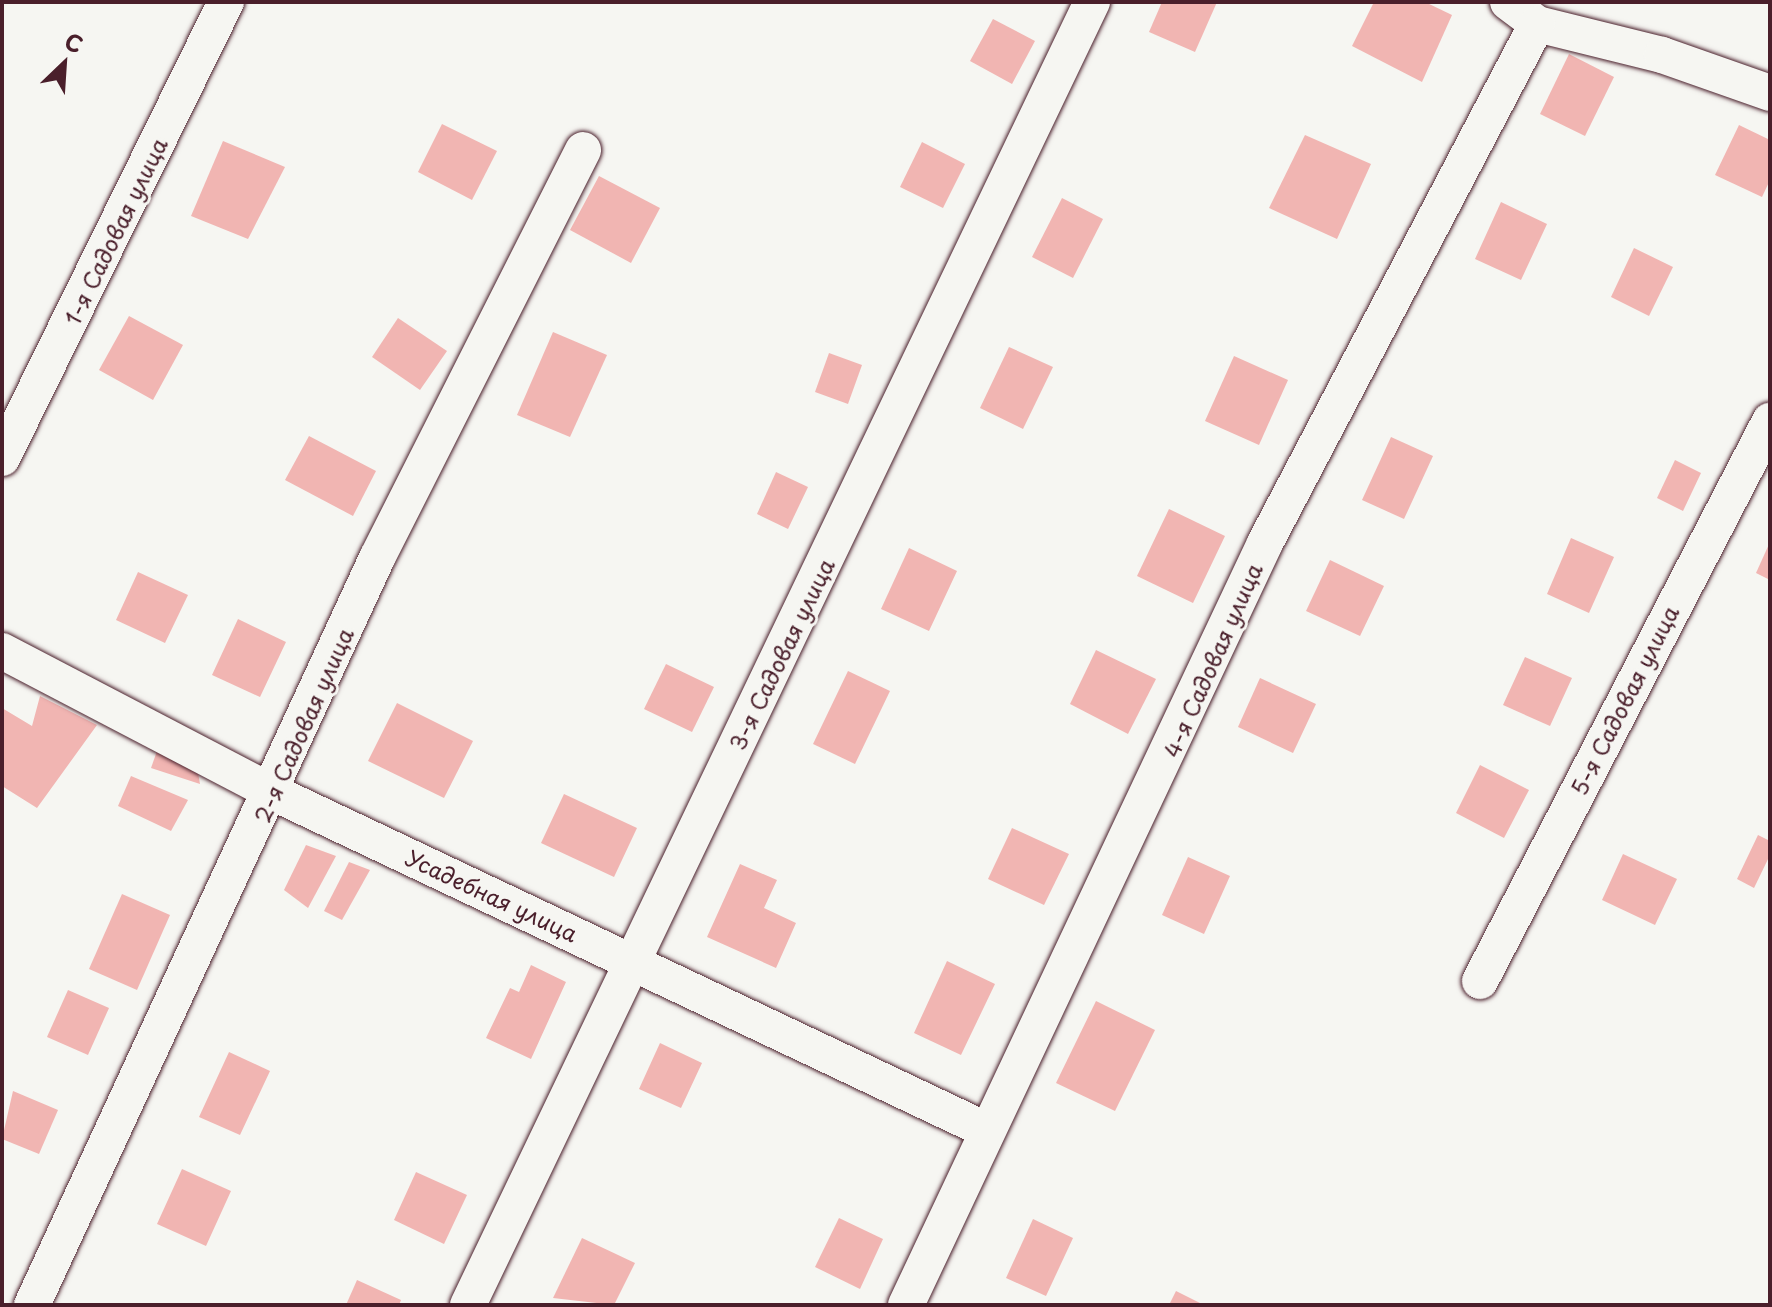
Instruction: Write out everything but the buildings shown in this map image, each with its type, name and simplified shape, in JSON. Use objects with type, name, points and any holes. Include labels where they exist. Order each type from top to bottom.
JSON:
[{"type":"street","name":"1-я Садовая улица","points":[[2,458],[226,2]]},
{"type":"street","name":"3-я Садовая улица","points":[[468,1305],[1092,2]]},
{"type":"street","points":[[1508,2],[1537,24],[1662,55],[1770,93]]},
{"type":"street","name":"4-я Садовая улица","points":[[906,1305],[1265,543],[1537,24]]},
{"type":"street","name":"2-я Садовая улица","points":[[32,1305],[274,793],[377,558],[583,150]]},
{"type":"street","name":"5-я Садовая улица","points":[[1480,981],[1770,421]]},
{"type":"street","name":"Усадебная улица","points":[[2,651],[274,793],[986,1130]]}]
